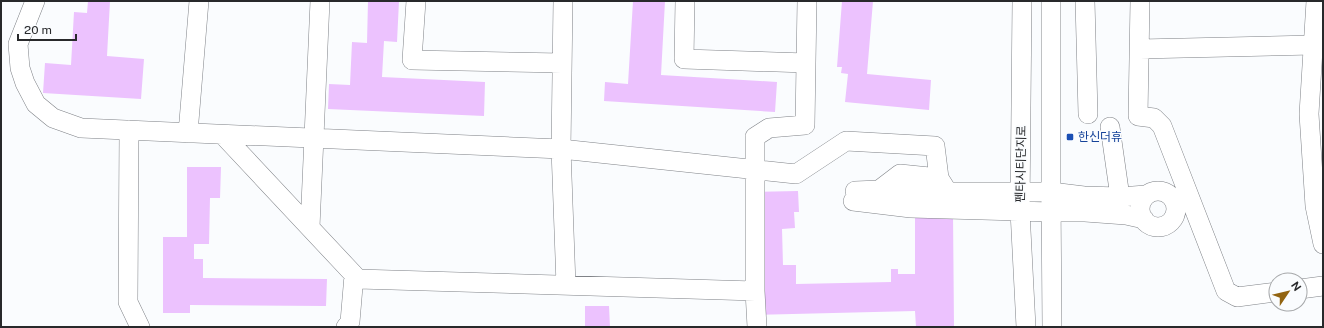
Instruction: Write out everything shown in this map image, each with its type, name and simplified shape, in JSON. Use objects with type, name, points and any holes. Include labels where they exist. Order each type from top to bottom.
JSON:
[{"type":"street","points":[[35,1],[18,44],[20,68],[25,83],[36,104],[53,118],[81,128],[561,149],[796,174],[846,141],[935,146],[943,185]]},
{"type":"street","points":[[188,133],[199,1]]},
{"type":"street","points":[[310,227],[320,1]]},
{"type":"street","points":[[416,1],[412,60],[562,63]]},
{"type":"street","points":[[563,1],[561,149],[566,285]]},
{"type":"street","points":[[685,1],[684,59],[806,62]]},
{"type":"street","points":[[756,327],[754,291],[755,137],[769,128],[805,125],[808,1]]},
{"type":"street","name":"펜타시티단지로","points":[[1022,1],[1020,211],[1026,327]]},
{"type":"street","points":[[1051,1],[1052,327]]},
{"type":"street","points":[[1085,1],[1088,114]]},
{"type":"street","points":[[1140,1],[1138,116],[1154,118],[1162,126],[1226,291],[1237,297],[1268,293]]},
{"type":"street","points":[[1316,1],[1313,45],[1316,113],[1316,206],[1323,244]]},
{"type":"street","points":[[1140,49],[1313,45]]},
{"type":"street","points":[[1110,127],[1120,197]]},
{"type":"street","points":[[129,130],[128,302],[140,327]]},
{"type":"street","points":[[223,134],[358,279],[754,291]]},
{"type":"street","points":[[943,185],[1020,192],[1051,192],[1084,196],[1120,197],[1146,195],[1152,192],[1164,192],[1173,200],[1175,211],[1170,221],[1161,227],[1150,225],[1144,220],[1126,215],[1092,212],[911,208],[854,196],[879,190],[943,185]]},
{"type":"street","points":[[1144,220],[1140,211],[1140,205],[1146,195]]},
{"type":"street","points":[[346,327],[350,322],[354,275]]},
{"type":"street","points":[[1308,288],[1323,286]]},
{"type":"building","points":[[88,1],[110,1],[107,56],[144,59],[141,99],[43,93],[45,63],[71,65],[74,12],[87,13]]},
{"type":"building","points":[[368,1],[399,1],[397,42],[384,41],[382,77],[485,82],[484,116],[328,109],[329,84],[350,85],[352,42],[367,43]]},
{"type":"building","points":[[633,1],[665,1],[661,75],[777,82],[775,112],[604,101],[605,82],[628,84]]},
{"type":"building","points":[[842,1],[873,1],[867,74],[931,80],[929,110],[845,102],[848,74],[841,73],[842,67],[837,67]]},
{"type":"building","points":[[187,167],[221,167],[220,198],[210,198],[209,244],[194,244],[194,259],[203,259],[203,278],[327,279],[326,306],[190,305],[190,313],[163,313],[163,237],[187,237]]},
{"type":"building","points":[[798,191],[799,212],[794,212],[795,228],[782,229],[783,265],[796,265],[796,284],[891,282],[891,269],[898,269],[898,274],[915,274],[915,213],[953,213],[954,327],[916,327],[915,311],[757,315],[754,192]]},
{"type":"building","points":[[585,306],[609,306],[610,327],[585,327]]},
{"type":"place","name":"한신더휴","points":[[1070,137]]}]
